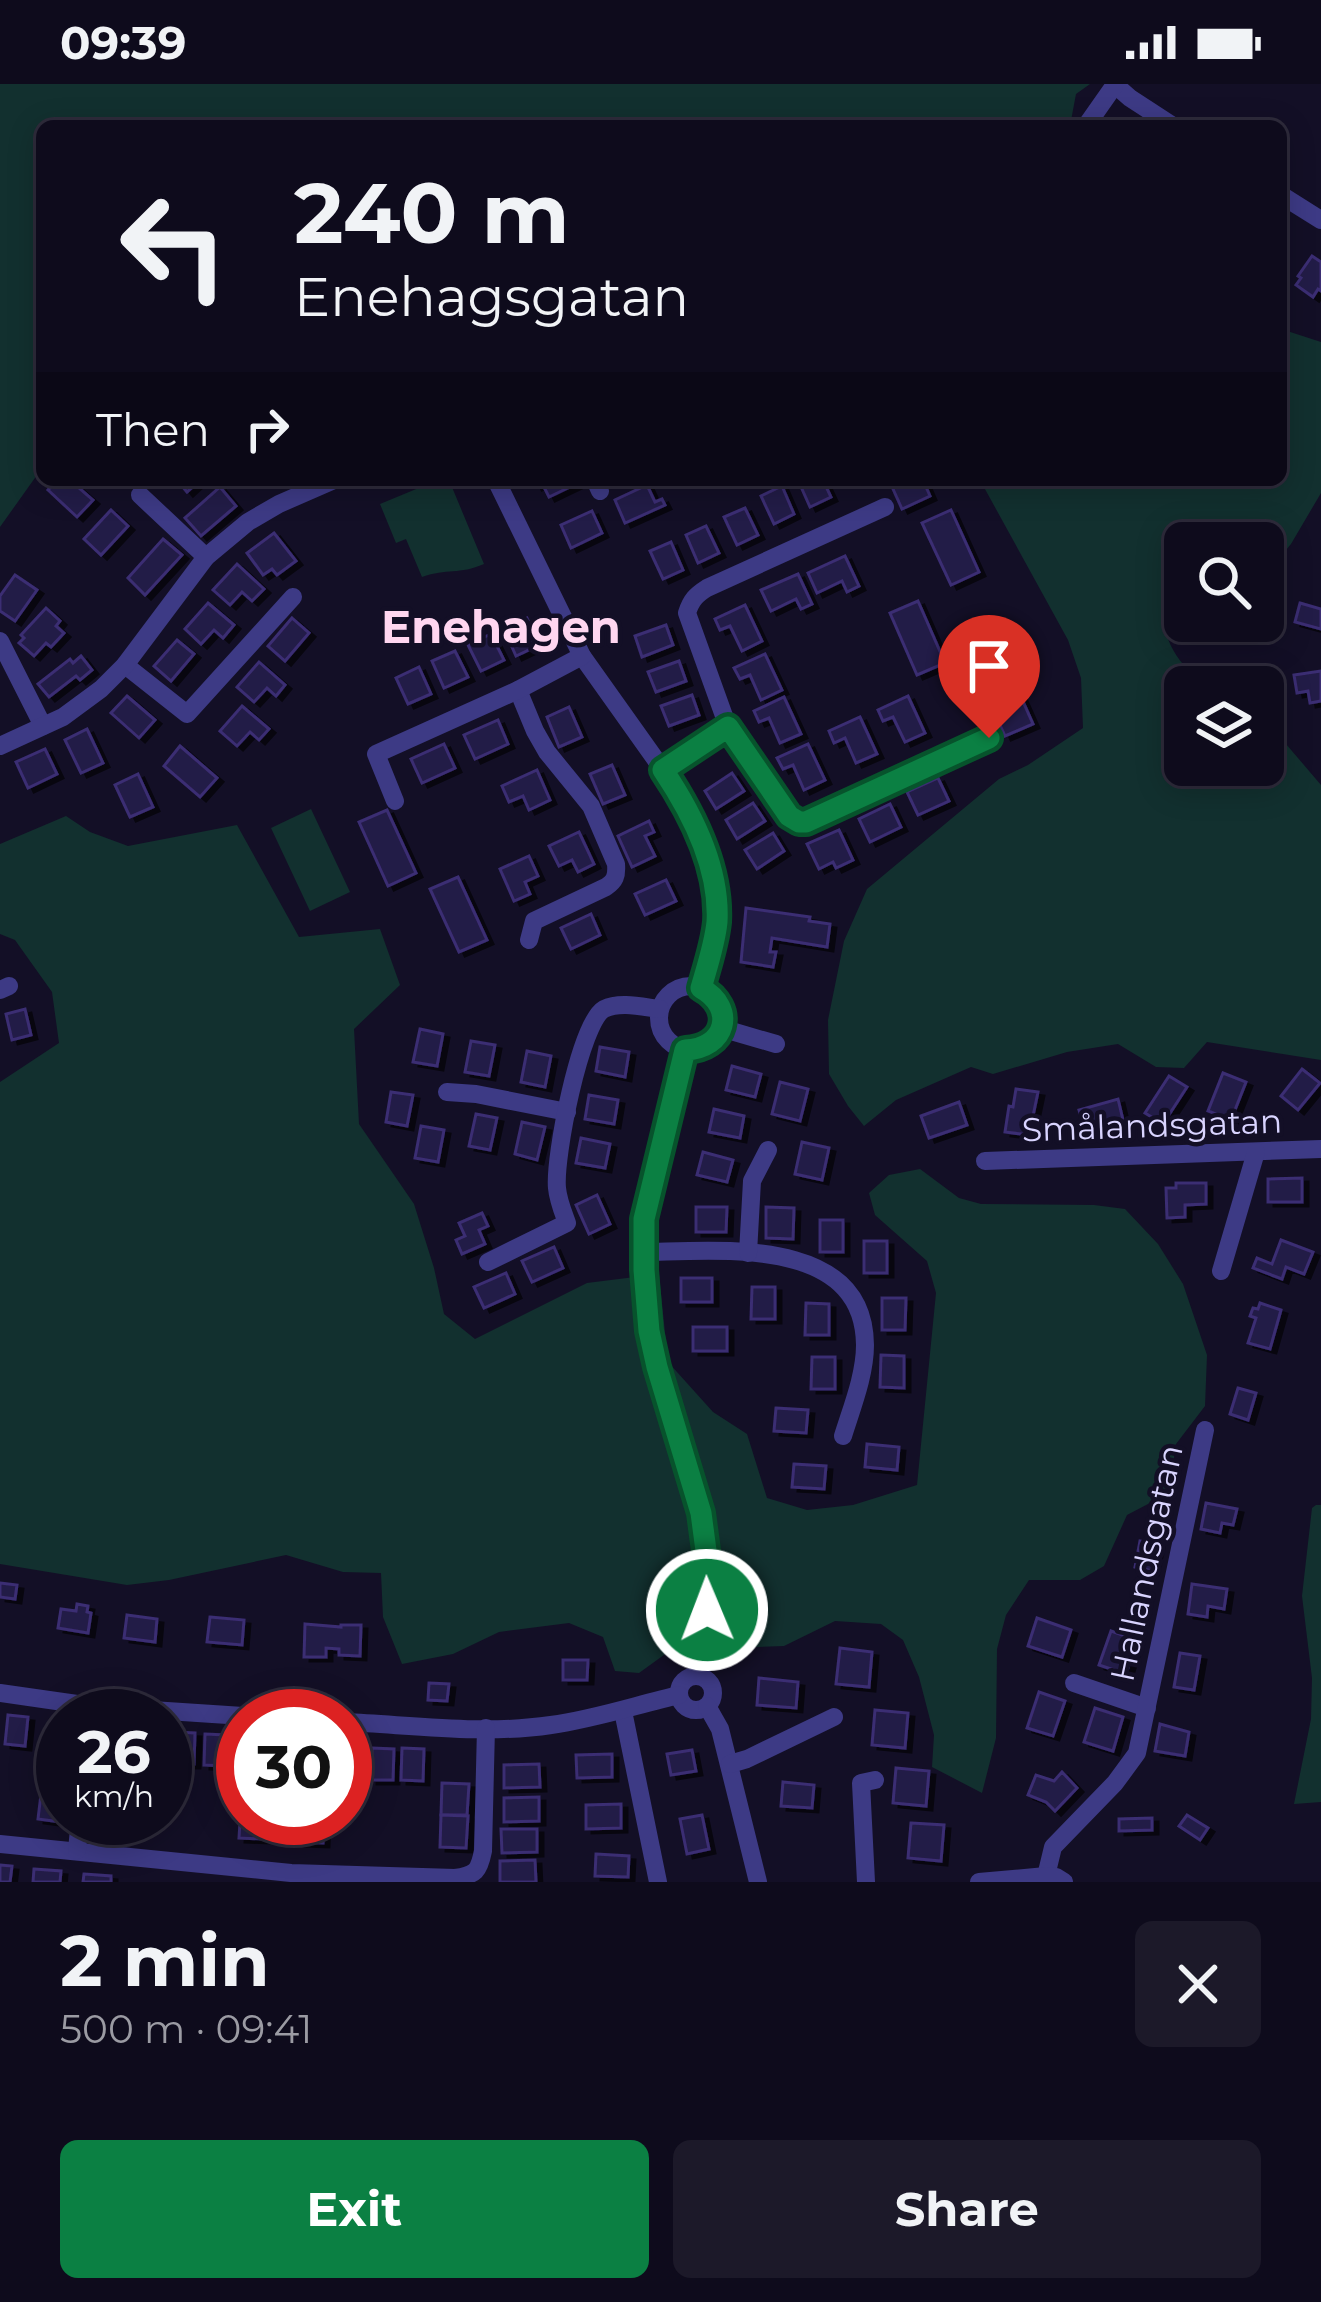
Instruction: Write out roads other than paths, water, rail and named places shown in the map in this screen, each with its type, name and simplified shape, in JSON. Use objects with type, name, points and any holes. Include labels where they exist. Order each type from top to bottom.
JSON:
[{"type":"street","points":[[1090,120],[1114,85],[1164,120]]},
{"type":"street","points":[[1287,199],[1321,220]]},
{"type":"street","points":[[0,746],[80,706],[125,665],[206,557],[248,522],[320,486]]},
{"type":"street","points":[[500,486],[582,656],[663,770],[697,829],[715,890],[717,924],[701,988]]},
{"type":"street","points":[[140,495],[206,557]]},
{"type":"street","points":[[885,507],[707,589],[690,603],[687,613],[728,727],[789,816],[799,822],[989,738]]},
{"type":"street","points":[[125,665],[187,714],[293,597]]},
{"type":"street","points":[[0,641],[43,726]]},
{"type":"street","points":[[395,801],[376,754],[582,656]]},
{"type":"street","points":[[518,690],[547,752],[591,806],[617,872],[615,881],[606,887],[534,921],[529,940]]},
{"type":"street","points":[[663,770],[728,727]]},
{"type":"street","points":[[701,988],[719,1004],[721,1028],[707,1046],[685,1050],[662,1032],[660,1009],[674,991],[701,988]]},
{"type":"street","points":[[488,1262],[567,1223],[556,1175],[583,1045],[594,1019],[603,1010],[624,1005],[660,1009]]},
{"type":"street","points":[[721,1028],[776,1044]]},
{"type":"street","points":[[685,1050],[644,1219],[643,1252],[649,1331],[701,1513],[707,1558],[707,1610],[698,1676]]},
{"type":"street","points":[[447,1092],[567,1112]]},
{"type":"street","name":"Smålandsgatan","points":[[985,1161],[1321,1149]]},
{"type":"street","points":[[748,1252],[752,1181],[768,1150]]},
{"type":"street","points":[[1221,1271],[1256,1152]]},
{"type":"street","points":[[643,1252],[748,1252],[795,1259],[825,1270],[849,1291],[865,1343],[843,1436]]},
{"type":"street","name":"Hallandsgatan","points":[[1055,1879],[1053,1847],[1137,1753],[1204,1430]]},
{"type":"street","points":[[698,1676],[713,1688],[712,1698],[707,1706],[691,1710],[679,1695],[682,1682],[698,1676]]},
{"type":"street","name":"Hallandsgatan","points":[[1074,1683],[1147,1708]]},
{"type":"street","points":[[0,1693],[36,1700]]},
{"type":"street","points":[[372,1723],[486,1728],[550,1725],[679,1695]]},
{"type":"street","points":[[707,1706],[721,1729],[758,1882]]},
{"type":"street","points":[[623,1711],[658,1882]]},
{"type":"street","points":[[730,1764],[834,1717]]},
{"type":"street","points":[[0,1844],[291,1873],[472,1876],[479,1869],[482,1850],[486,1728]]},
{"type":"street","points":[[866,1882],[861,1783],[875,1780]]},
{"type":"street","points":[[77,1845],[77,1850]]},
{"type":"street","points":[[979,1882],[1055,1879]]},
{"type":"district","name":"Enehagen","points":[[501,627]]}]
